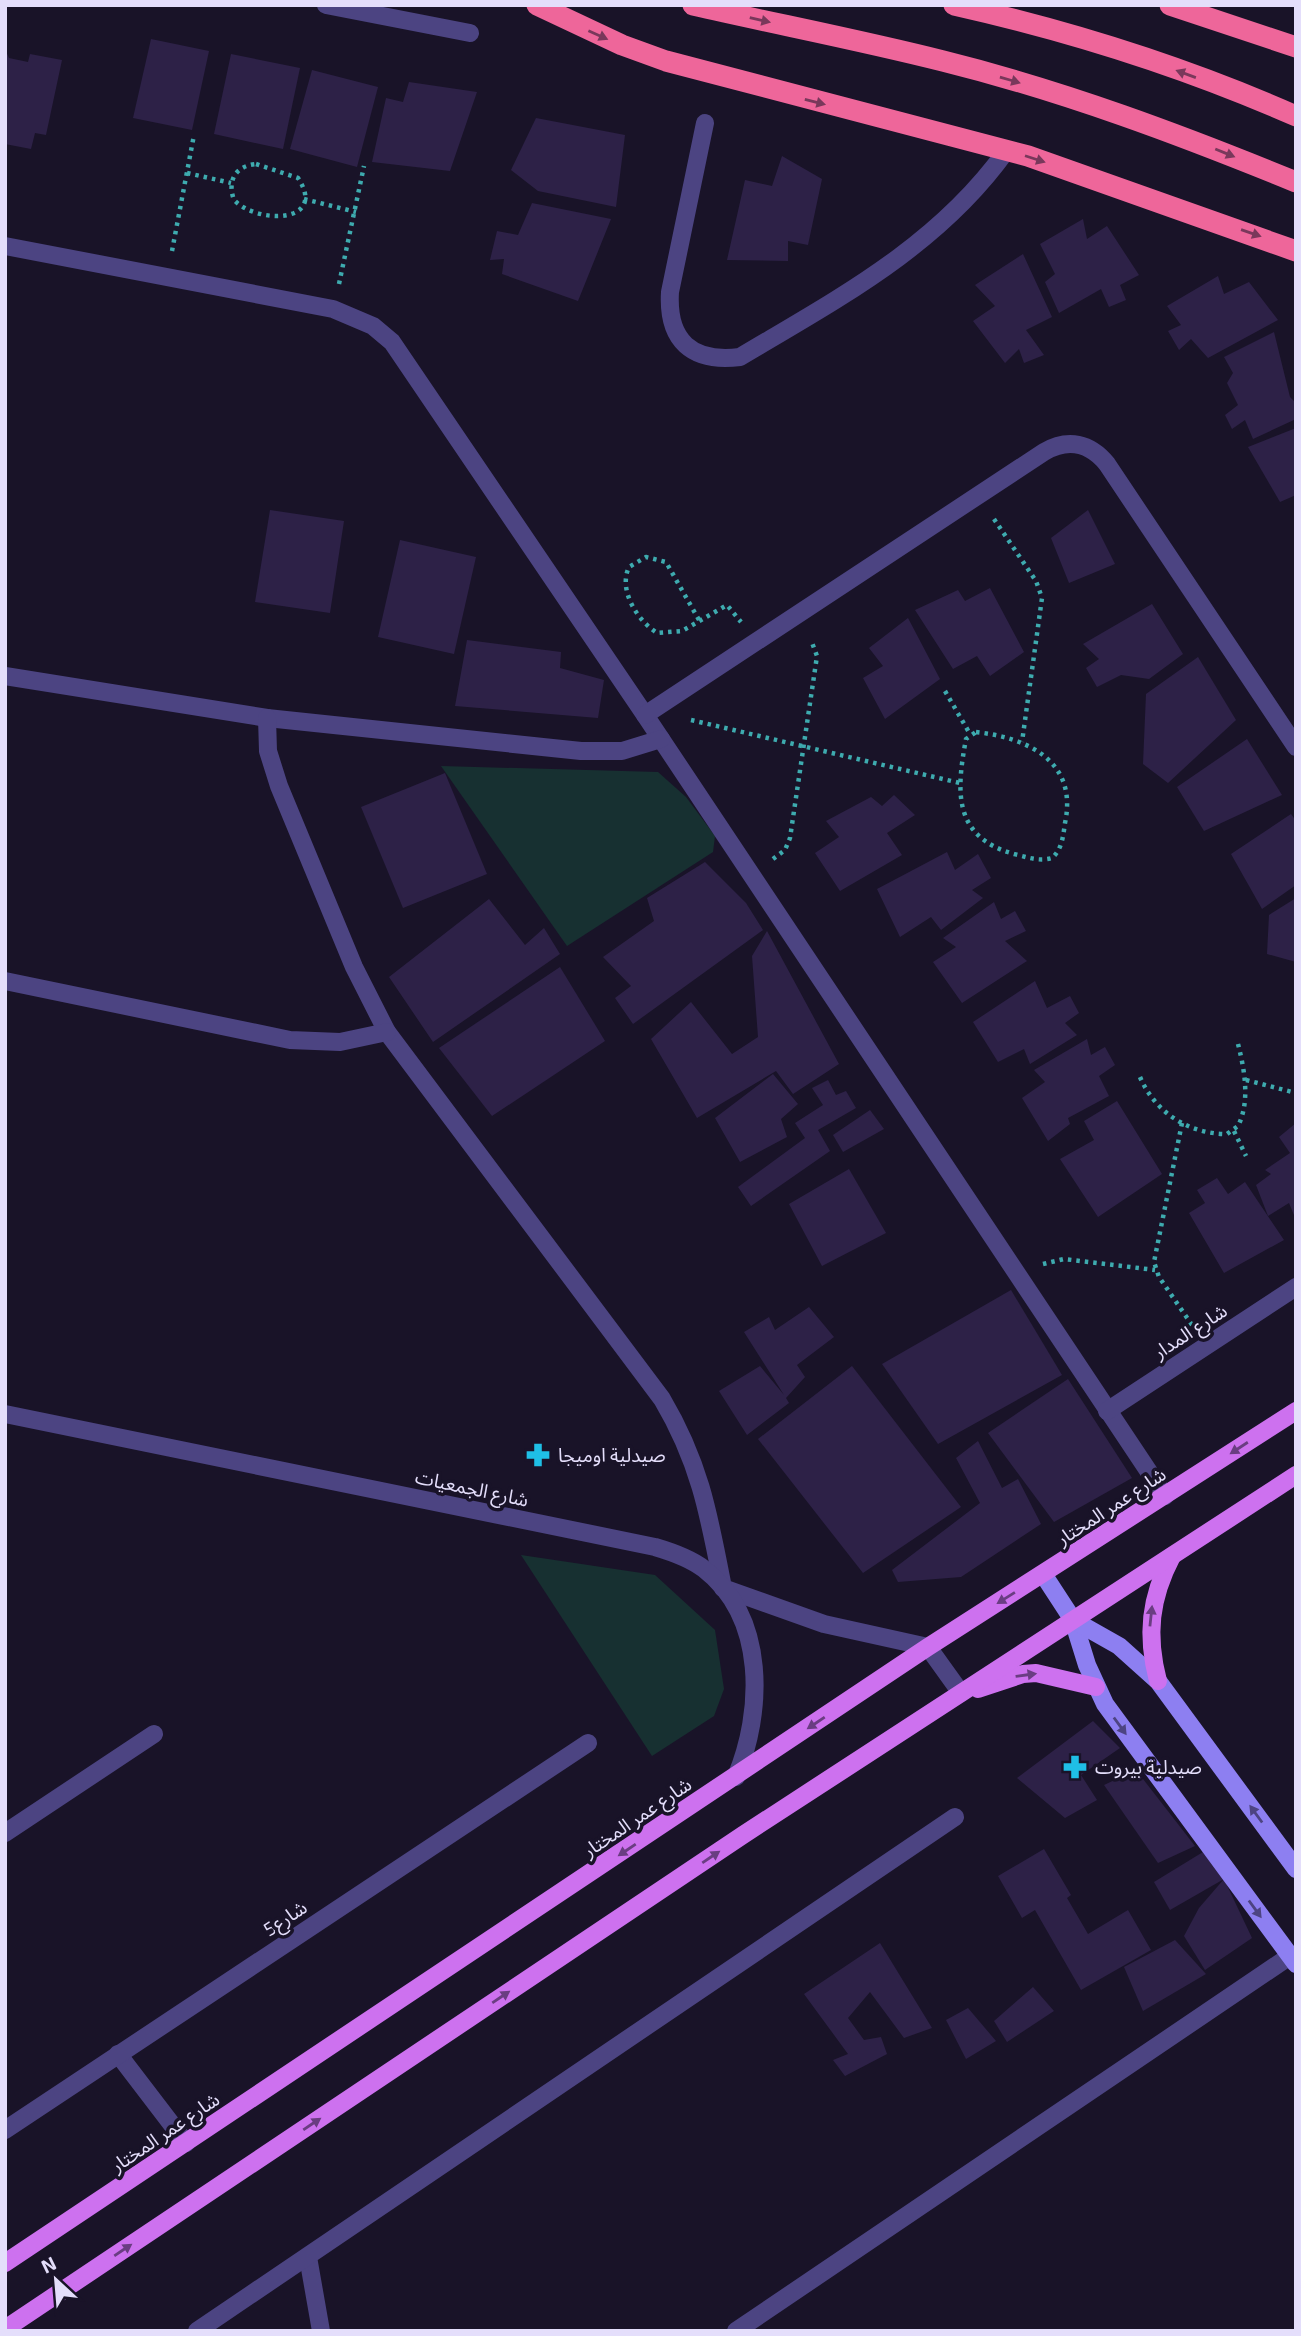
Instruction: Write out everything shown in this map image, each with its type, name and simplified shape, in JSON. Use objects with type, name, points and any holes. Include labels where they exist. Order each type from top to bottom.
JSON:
[{"type":"highway","points":[[537,5],[622,46],[688,68],[1006,151],[1296,251]]},
{"type":"highway","points":[[693,5],[944,61],[1079,101],[1212,148],[1296,182]]},
{"type":"highway","points":[[954,5],[1085,40],[1187,74],[1296,116]]},
{"type":"highway","points":[[1170,5],[1296,47]]},
{"type":"main road","name":"شارع عمر المختار","points":[[5,2263],[928,1647],[1296,1411]]},
{"type":"main road","points":[[5,2329],[743,1835],[1296,1475]]},
{"type":"main road","points":[[1158,1681],[1152,1656],[1153,1603],[1160,1579],[1173,1555]]},
{"type":"main road","points":[[961,1693],[1023,1674],[1036,1673],[1096,1687]]},
{"type":"street","points":[[326,5],[470,33]]},
{"type":"street","points":[[705,123],[670,292],[668,316],[678,337],[694,353],[717,360],[740,357],[920,243],[965,203],[1006,151]]},
{"type":"street","points":[[5,246],[334,309],[373,326],[406,360],[649,713],[661,739],[1164,1496]]},
{"type":"street","points":[[649,713],[1055,445],[1079,444],[1100,455],[1296,747]]},
{"type":"street","points":[[5,676],[267,718],[580,751],[622,751],[661,739]]},
{"type":"street","points":[[267,718],[268,751],[279,786],[354,967],[387,1032],[408,1064],[662,1399],[679,1428],[704,1490],[723,1588],[824,1624],[928,1647],[961,1693]]},
{"type":"street","points":[[5,981],[290,1040],[340,1042],[387,1032]]},
{"type":"street","name":"شارع المدار","points":[[1107,1411],[1296,1287]]},
{"type":"street","name":"شارع الجمعيات","points":[[5,1414],[655,1546],[681,1555],[704,1569],[723,1588],[743,1625],[752,1656],[756,1686],[754,1718],[748,1748],[736,1777]]},
{"type":"street","points":[[736,2331],[1293,1960],[1116,1720],[1096,1687],[1073,1620],[1043,1574]]},
{"type":"street","points":[[1073,1620],[1119,1646],[1158,1681],[1296,1869]]},
{"type":"street","points":[[5,1833],[154,1734]]},
{"type":"street","name":"شارع5","points":[[5,2130],[588,1743]]},
{"type":"street","points":[[197,2331],[955,1817]]},
{"type":"street","points":[[118,2054],[186,2143]]},
{"type":"street","points":[[308,2257],[321,2331]]},
{"type":"path","points":[[167,277],[194,135]]},
{"type":"path","points":[[256,164],[292,174],[302,185],[304,199],[295,213],[280,219],[240,206],[234,200],[231,183],[240,168],[256,164]]},
{"type":"path","points":[[334,309],[364,166]]},
{"type":"path","points":[[187,173],[231,183]]},
{"type":"path","points":[[304,199],[356,212]]},
{"type":"path","points":[[977,495],[1036,582],[1042,598],[1022,742]]},
{"type":"path","points":[[699,620],[666,562],[646,557],[629,567],[624,586],[649,628],[657,633],[674,634],[699,620],[722,607],[731,607],[754,643]]},
{"type":"path","points":[[750,874],[780,854],[788,844],[817,656],[814,645],[793,617]]},
{"type":"path","points":[[945,691],[970,734]]},
{"type":"path","points":[[649,713],[960,783]]},
{"type":"path","points":[[984,733],[1022,742],[1048,757],[1064,783],[1067,815],[1060,847],[1052,858],[1038,860],[984,842],[966,821],[960,783],[966,738],[970,734],[984,733]]},
{"type":"path","points":[[1139,1077],[1156,1105],[1182,1124],[1219,1134],[1234,1131],[1241,1121],[1245,1080],[1237,1040]]},
{"type":"path","points":[[1245,1080],[1296,1093]]},
{"type":"path","points":[[1182,1124],[1154,1255],[1155,1270],[1206,1346]]},
{"type":"path","points":[[1234,1131],[1246,1156]]},
{"type":"path","points":[[1020,1279],[1049,1260],[1058,1259],[1155,1270]]},
{"type":"green space","points":[[441,766],[658,772],[686,797],[715,836],[713,852],[567,946]]},
{"type":"green space","points":[[521,1555],[655,1575],[715,1630],[724,1689],[714,1716],[652,1756]]},
{"type":"building","points":[[151,39],[209,51],[192,130],[133,118]]},
{"type":"building","points":[[5,49],[9,58],[28,62],[30,54],[62,60],[46,135],[35,133],[31,149],[5,144]]},
{"type":"building","points":[[231,54],[300,68],[283,149],[214,134]]},
{"type":"building","points":[[312,70],[378,87],[357,167],[290,149]]},
{"type":"building","points":[[409,82],[477,92],[450,171],[372,162],[386,98],[403,102]]},
{"type":"building","points":[[536,118],[625,135],[616,207],[538,191],[511,170]]},
{"type":"building","points":[[782,156],[822,179],[808,245],[788,241],[788,261],[727,260],[745,180],[772,186]]},
{"type":"building","points":[[532,203],[611,219],[578,301],[502,274],[504,259],[490,260],[497,231],[518,235]]},
{"type":"building","points":[[1083,219],[1087,239],[1107,226],[1139,275],[1120,285],[1126,300],[1109,307],[1101,289],[1059,313],[1045,282],[1055,274],[1040,244]]},
{"type":"building","points":[[1023,254],[1052,317],[1026,330],[1044,355],[1024,363],[1019,349],[1005,363],[973,321],[995,306],[975,285]]},
{"type":"building","points":[[1218,276],[1224,294],[1249,282],[1278,320],[1208,358],[1191,339],[1179,350],[1168,331],[1181,325],[1167,306]]},
{"type":"building","points":[[1274,332],[1290,397],[1296,403],[1296,419],[1253,439],[1245,420],[1232,429],[1225,415],[1238,405],[1227,383],[1233,373],[1224,357]]},
{"type":"building","points":[[1296,428],[1296,495],[1280,502],[1248,447]]},
{"type":"building","points":[[270,510],[344,521],[330,613],[255,602]]},
{"type":"building","points":[[1088,510],[1115,564],[1069,583],[1051,538]]},
{"type":"building","points":[[400,540],[476,557],[454,654],[378,637]]},
{"type":"building","points":[[990,588],[1024,652],[990,676],[977,656],[953,669],[915,610],[958,590],[965,601]]},
{"type":"building","points":[[1152,604],[1183,654],[1149,679],[1121,675],[1097,687],[1086,668],[1099,659],[1083,644]]},
{"type":"building","points":[[908,618],[940,679],[885,719],[863,678],[883,666],[869,648]]},
{"type":"building","points":[[467,640],[561,652],[560,668],[604,680],[598,718],[455,706]]},
{"type":"building","points":[[1198,657],[1236,720],[1168,783],[1143,764],[1146,694]]},
{"type":"building","points":[[1247,739],[1282,795],[1204,831],[1177,787]]},
{"type":"building","points":[[445,773],[487,874],[403,908],[361,807]]},
{"type":"building","points":[[894,795],[915,815],[887,833],[902,855],[840,891],[815,853],[839,837],[826,821],[871,797],[882,806]]},
{"type":"building","points":[[1291,814],[1296,821],[1296,885],[1262,909],[1231,854]]},
{"type":"building","points":[[947,852],[955,870],[978,854],[991,878],[972,890],[983,898],[941,930],[931,917],[900,937],[877,889]]},
{"type":"building","points":[[705,862],[746,903],[763,930],[633,1024],[615,998],[631,986],[603,957],[654,921],[647,898]]},
{"type":"building","points":[[1296,898],[1296,962],[1267,954],[1269,915]]},
{"type":"building","points":[[489,899],[525,945],[544,928],[560,954],[433,1042],[389,977]]},
{"type":"building","points":[[994,902],[1001,919],[1015,911],[1026,931],[1005,941],[1027,961],[962,1003],[933,962],[956,947],[943,938]]},
{"type":"building","points":[[767,931],[839,1064],[793,1094],[776,1071],[697,1118],[651,1039],[691,1002],[732,1054],[758,1037],[752,956]]},
{"type":"building","points":[[560,967],[605,1041],[492,1116],[439,1048]]},
{"type":"building","points":[[1035,981],[1047,1008],[1070,996],[1079,1013],[1065,1023],[1077,1035],[1030,1064],[1024,1049],[998,1062],[973,1022]]},
{"type":"building","points":[[1087,1039],[1091,1055],[1105,1047],[1115,1065],[1099,1076],[1109,1096],[1068,1118],[1070,1124],[1048,1141],[1022,1098],[1045,1082],[1034,1070]]},
{"type":"building","points":[[773,1074],[798,1104],[781,1119],[787,1137],[740,1162],[715,1118]]},
{"type":"building","points":[[828,1080],[836,1095],[846,1091],[856,1108],[818,1130],[830,1151],[751,1206],[738,1187],[805,1138],[795,1123],[823,1105],[812,1088]]},
{"type":"building","points":[[1117,1101],[1162,1174],[1098,1217],[1060,1159],[1094,1140],[1084,1121]]},
{"type":"building","points":[[870,1110],[884,1129],[843,1152],[833,1135]]},
{"type":"building","points":[[1296,1123],[1296,1220],[1289,1203],[1268,1216],[1256,1185],[1271,1174],[1265,1170],[1290,1153],[1279,1137]]},
{"type":"building","points":[[849,1169],[886,1233],[822,1266],[789,1204]]},
{"type":"building","points":[[1217,1178],[1228,1194],[1245,1182],[1284,1240],[1224,1273],[1189,1213],[1205,1203],[1197,1190]]},
{"type":"building","points":[[1011,1290],[1062,1375],[938,1444],[882,1364]]},
{"type":"building","points":[[809,1307],[834,1337],[797,1365],[805,1377],[786,1398],[789,1403],[747,1435],[719,1391],[760,1366],[784,1395],[744,1332],[769,1317],[775,1330]]},
{"type":"building","points":[[852,1366],[961,1507],[863,1573],[758,1439]]},
{"type":"building","points":[[1068,1379],[1132,1478],[1054,1522],[988,1433]]},
{"type":"building","points":[[978,1441],[1002,1488],[1018,1479],[1041,1524],[961,1577],[898,1582],[892,1570],[980,1503],[956,1458]]},
{"type":"building","points":[[1093,1721],[1120,1748],[1081,1775],[1097,1800],[1065,1818],[1017,1778]]},
{"type":"building","points":[[1136,1770],[1195,1846],[1158,1863],[1104,1785]]},
{"type":"building","points":[[1044,1849],[1071,1895],[1067,1898],[1088,1934],[1128,1910],[1151,1950],[1081,1990],[1035,1910],[1022,1918],[998,1876]]},
{"type":"building","points":[[1203,1852],[1224,1879],[1170,1910],[1154,1882]]},
{"type":"building","points":[[1224,1879],[1252,1938],[1205,1970],[1184,1936],[1199,1908]]},
{"type":"building","points":[[1175,1940],[1206,1974],[1143,2011],[1124,1967]]},
{"type":"building","points":[[880,1943],[932,2028],[904,2038],[870,1992],[848,2018],[864,2040],[881,2037],[887,2054],[845,2076],[833,2060],[848,2054],[804,1994]]},
{"type":"building","points":[[1033,1987],[1054,2011],[1007,2042],[994,2021]]},
{"type":"building","points":[[968,2008],[996,2041],[966,2059],[946,2020]]},
{"type":"place","name":"صيدلية اوميجا","points":[[538,1455]]},
{"type":"place","name":"صيدلية بيروت","points":[[1075,1767]]}]
